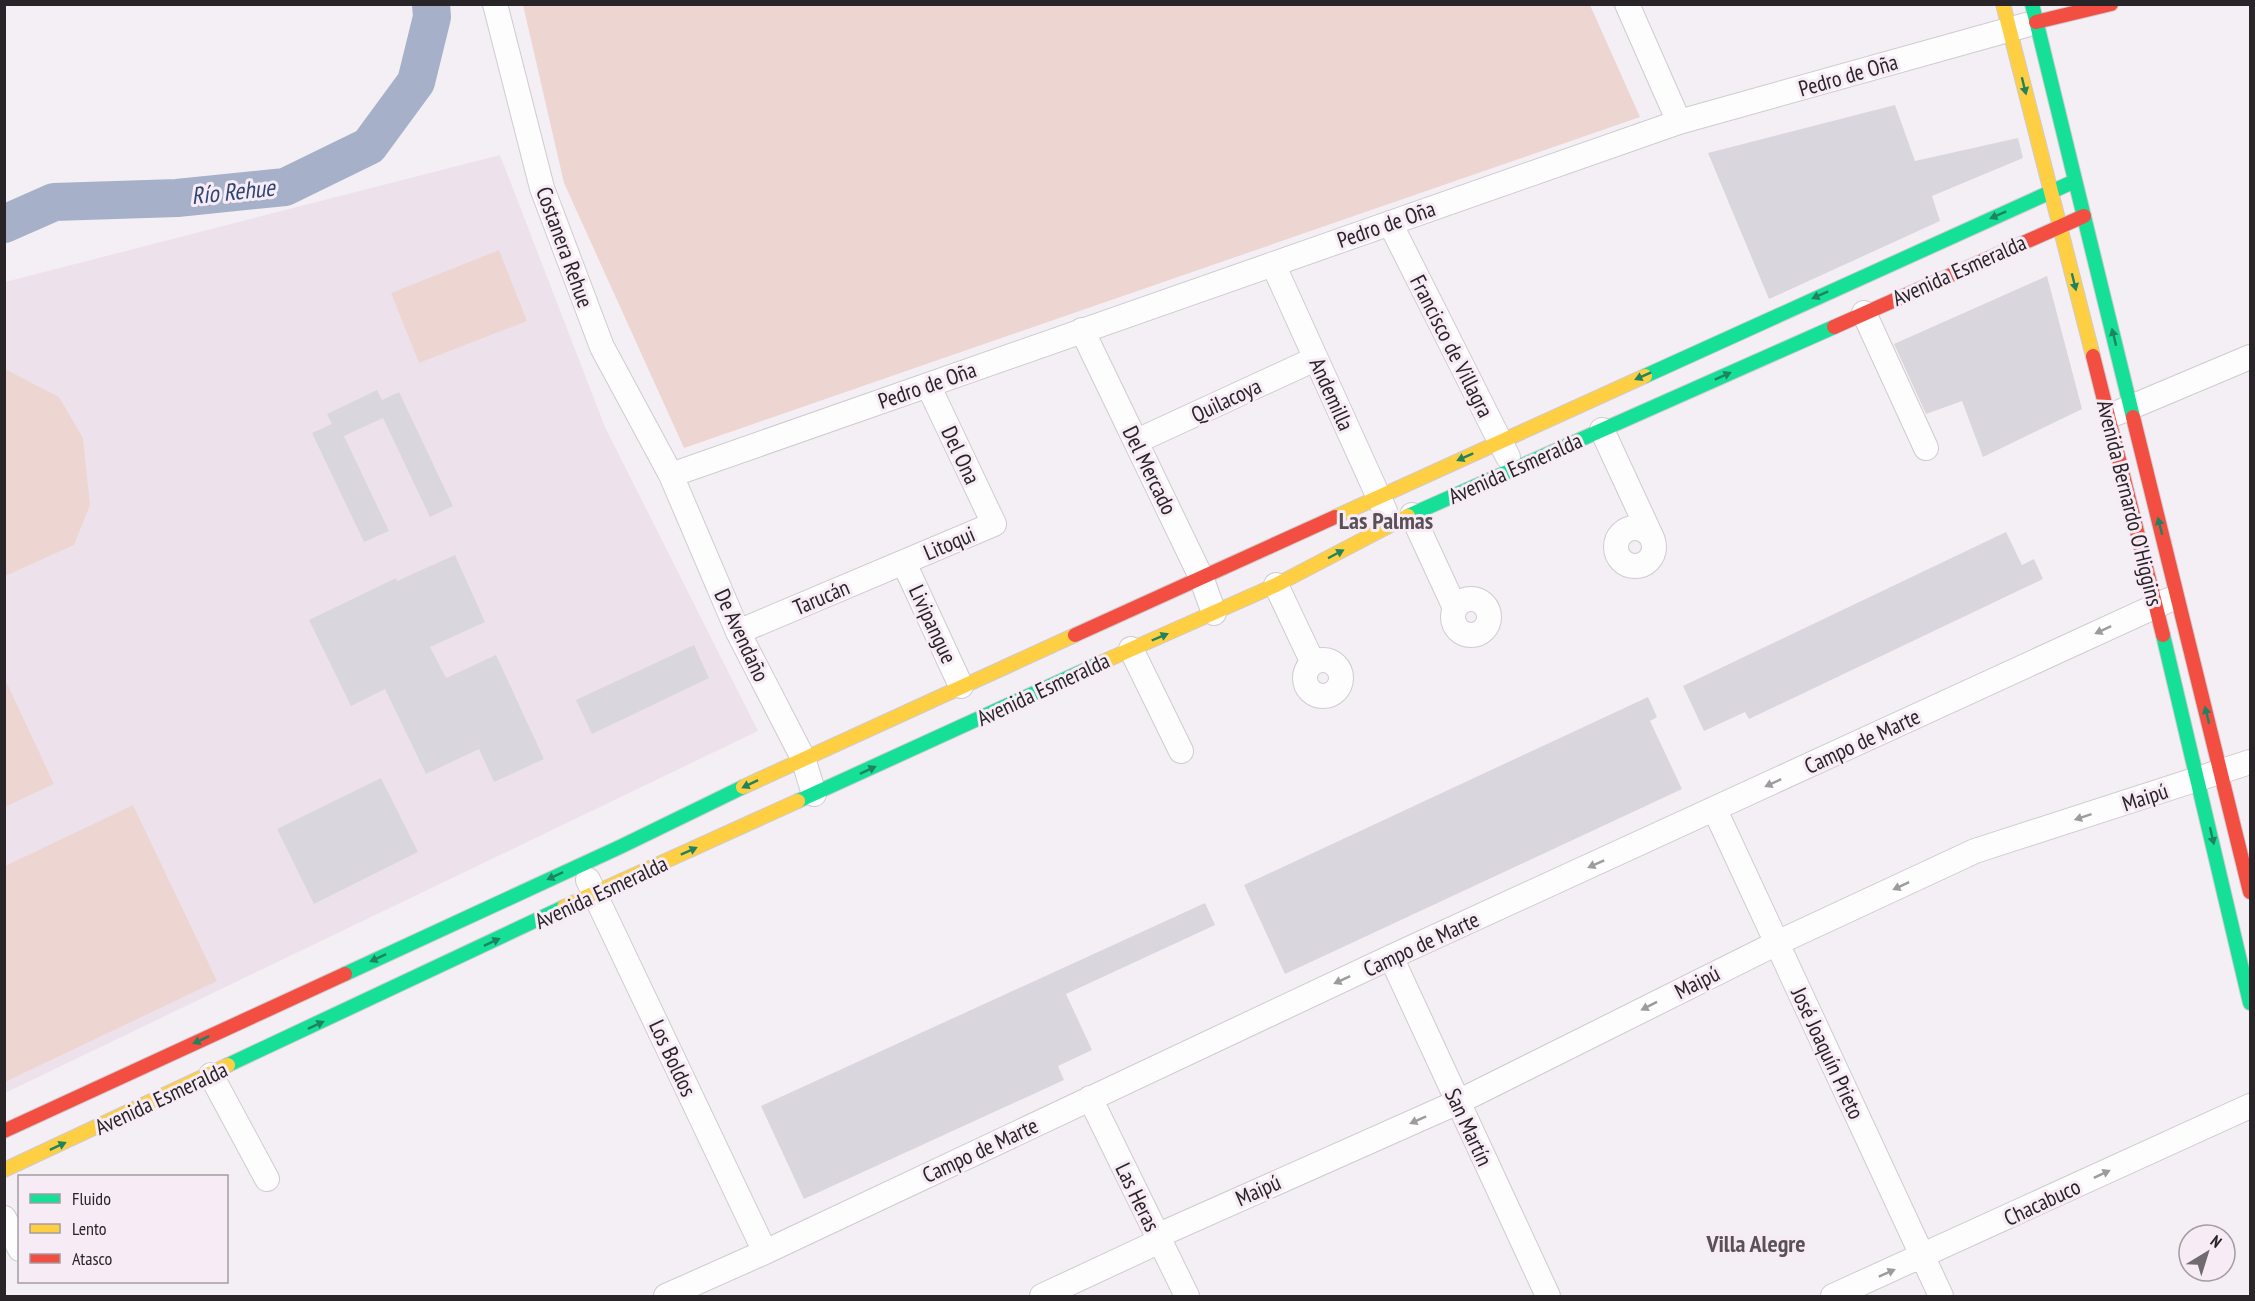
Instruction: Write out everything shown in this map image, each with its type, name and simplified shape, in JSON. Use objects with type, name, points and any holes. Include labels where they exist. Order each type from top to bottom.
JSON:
[{"type":"street","name":"Costanera Rehue","points":[[495,4],[542,188],[602,347],[670,475]]},
{"type":"street","points":[[1628,4],[1679,122]]},
{"type":"street","name":"Avenida Bernardo O'Higgins","points":[[2003,4],[2060,225],[2120,412],[2167,601],[2198,780],[2250,1002]]},
{"type":"street","name":"Pedro de Oña","points":[[670,475],[1679,122],[2010,30],[2034,13],[2111,4]]},
{"type":"street","name":"Avenida Bernardo O'Higgins","points":[[2034,13],[2084,216],[2120,412],[2167,601],[2221,772],[2250,892]]},
{"type":"street","name":"Avenida Esmeralda","points":[[4,1131],[580,865],[803,758],[2075,181]]},
{"type":"street","name":"Avenida Esmeralda","points":[[4,1170],[595,893],[1276,585],[1401,520],[2084,216]]},
{"type":"street","name":"Francisco de Villagra","points":[[1390,223],[1514,469]]},
{"type":"street","name":"Andemilla","points":[[1273,264],[1378,496],[1401,520],[1455,608]]},
{"type":"street","points":[[1864,313],[1926,448]]},
{"type":"street","name":"Del Mercado","points":[[1082,330],[1201,577],[1215,613]]},
{"type":"street","points":[[2120,412],[2250,357]]},
{"type":"street","name":"Quilacoya","points":[[1137,441],[1316,359]]},
{"type":"street","name":"Del Ona","points":[[928,385],[994,524]]},
{"type":"street","points":[[1602,430],[1652,538]]},
{"type":"street","name":"De Avendaño","points":[[670,475],[738,632],[803,758],[814,794]]},
{"type":"street","name":"Litoqui","points":[[904,563],[994,524]]},
{"type":"street","name":"Tarucán","points":[[738,632],[904,563]]},
{"type":"street","name":"Livipangue","points":[[904,563],[951,691]]},
{"type":"street","points":[[1276,585],[1313,663]]},
{"type":"street","name":"Campo de Marte","points":[[666,1296],[765,1252],[1391,957],[2167,601]]},
{"type":"street","points":[[1131,649],[1181,751]]},
{"type":"street","points":[[989,674],[1003,708]]},
{"type":"street","points":[[951,691],[954,729]]},
{"type":"street","name":"Maipú","points":[[1042,1296],[1158,1238],[1458,1102],[1777,943],[1976,851],[2250,762]]},
{"type":"street","name":"José Joaquín Prieto","points":[[1715,810],[1941,1296]]},
{"type":"street","name":"Los Boldos","points":[[580,865],[765,1252]]},
{"type":"street","name":"San Martín","points":[[1391,957],[1548,1296]]},
{"type":"street","points":[[211,1074],[267,1179]]},
{"type":"street","name":"Las Heras","points":[[1090,1098],[1187,1296]]},
{"type":"street","name":"Chacabuco","points":[[1833,1296],[1923,1257],[2250,1106]]},
{"type":"street","points":[[4,1218],[18,1245]]},
{"type":"shaded area","points":[[523,5],[1590,5],[1640,117],[684,448],[564,183]]},
{"type":"shaded area","points":[[500,155],[605,427],[758,731],[5,1093],[5,282]]},
{"type":"shaded area","points":[[499,250],[527,321],[419,363],[391,293]]},
{"type":"shaded area","points":[[5,369],[59,397],[83,438],[90,505],[74,545],[5,576]]},
{"type":"shaded area","points":[[4,677],[54,784],[5,807],[4,807]]},
{"type":"shaded area","points":[[133,805],[217,981],[5,1082],[5,866]]},
{"type":"building","points":[[1895,105],[1915,161],[2018,138],[2023,158],[1932,196],[1940,221],[1769,299],[1708,153]]},
{"type":"building","points":[[2047,276],[2082,409],[1983,457],[1962,401],[1926,414],[1894,344]]},
{"type":"building","points":[[377,390],[382,400],[399,392],[453,506],[430,517],[383,418],[344,436],[389,531],[364,542],[312,433],[332,424],[327,414]]},
{"type":"building","points":[[2006,532],[2022,565],[2034,559],[2043,579],[1749,719],[1745,712],[1704,731],[1683,686]]},
{"type":"building","points":[[455,555],[485,622],[430,647],[446,678],[496,655],[544,759],[494,782],[479,749],[426,774],[385,689],[351,706],[309,620],[396,578],[397,581]]},
{"type":"building","points":[[694,645],[709,678],[592,734],[576,700]]},
{"type":"building","points":[[1648,697],[1657,717],[1650,721],[1682,789],[1285,974],[1244,885]]},
{"type":"building","points":[[381,778],[418,852],[314,904],[277,829]]},
{"type":"building","points":[[1205,903],[1215,925],[1066,994],[1092,1050],[1058,1066],[1064,1080],[804,1199],[761,1106]]},
{"type":"waterway","name":"Río Rehue","points":[[4,224],[54,202],[177,198],[285,187],[369,146],[416,82],[432,17],[431,4]]},
{"type":"traffic: fast","points":[[2032,4],[2133,417]]},
{"type":"traffic: fast","points":[[1645,376],[2075,181]]},
{"type":"traffic: fast","points":[[1408,516],[1834,327]]},
{"type":"traffic: fast","points":[[2163,635],[2250,1003]]},
{"type":"traffic: fast","points":[[798,801],[1098,664]]},
{"type":"traffic: fast","points":[[345,974],[622,846],[743,787]]},
{"type":"traffic: fast","points":[[228,1065],[564,907]]},
{"type":"traffic: slow","points":[[2003,4],[2093,356]]},
{"type":"traffic: slow","points":[[1335,517],[1645,376]]},
{"type":"traffic: slow","points":[[1098,664],[1276,585],[1408,516]]},
{"type":"traffic: slow","points":[[743,787],[1075,635]]},
{"type":"traffic: slow","points":[[564,907],[798,801]]},
{"type":"traffic: slow","points":[[4,1170],[228,1065]]},
{"type":"traffic: jam","points":[[2036,22],[2111,4]]},
{"type":"traffic: jam","points":[[1834,327],[2084,216]]},
{"type":"traffic: jam","points":[[2093,356],[2163,635]]},
{"type":"traffic: jam","points":[[2133,417],[2250,892]]},
{"type":"traffic: jam","points":[[1075,635],[1335,517]]},
{"type":"traffic: jam","points":[[4,1131],[345,974]]},
{"type":"district","name":"Las Palmas","points":[[1386,521]]},
{"type":"district","name":"Villa Alegre","points":[[1756,1244]]}]
